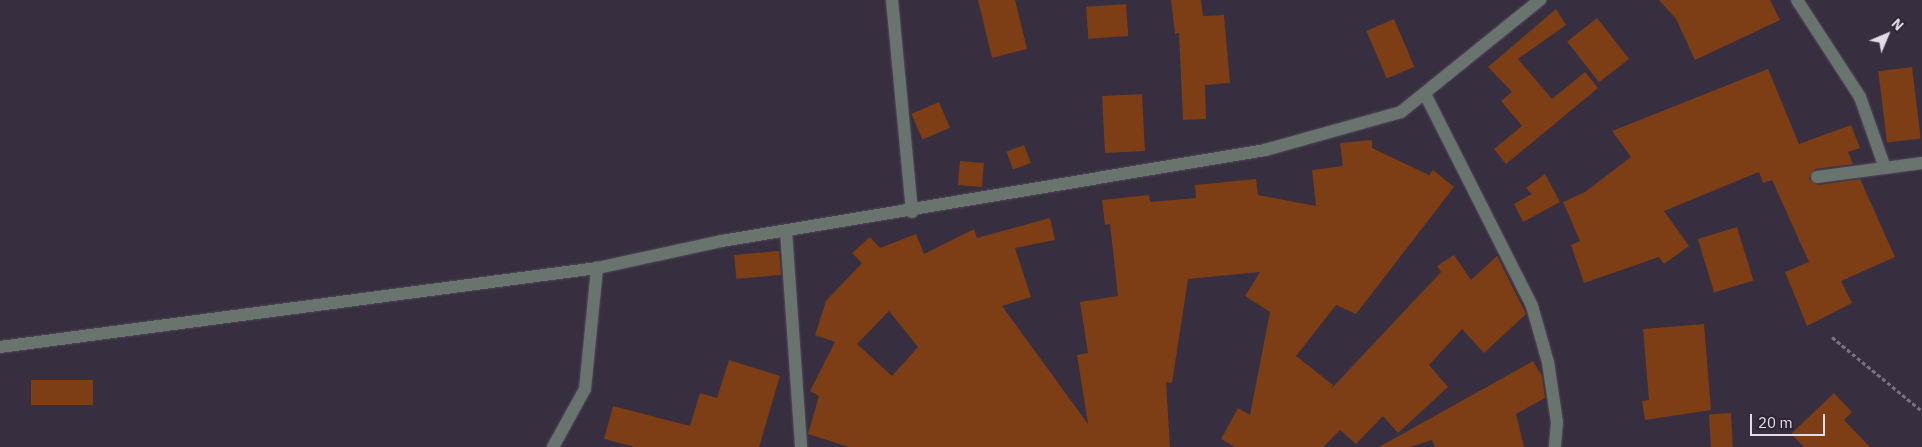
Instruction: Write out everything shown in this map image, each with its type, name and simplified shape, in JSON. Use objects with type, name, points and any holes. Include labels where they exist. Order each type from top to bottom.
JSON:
[{"type":"street","points":[[892,0],[912,212]]},
{"type":"street","points":[[0,347],[597,268],[786,232],[912,212],[1265,150],[1366,125],[1401,112],[1426,96],[1540,0]]},
{"type":"street","points":[[1796,0],[1860,97],[1885,168]]},
{"type":"street","points":[[1426,96],[1532,306],[1548,362],[1557,422],[1555,447]]},
{"type":"street","points":[[1817,177],[1922,162]]},
{"type":"street","points":[[786,232],[801,447]]},
{"type":"street","points":[[553,447],[585,389],[597,268]]},
{"type":"path","points":[[1832,337],[1922,410]]},
{"type":"building","points":[[978,0],[1015,0],[1027,49],[992,58]]},
{"type":"building","points":[[1171,0],[1201,0],[1203,16],[1224,15],[1230,83],[1205,85],[1206,119],[1183,120],[1179,33],[1175,34]]},
{"type":"building","points":[[1659,0],[1770,0],[1780,20],[1695,60],[1676,19]]},
{"type":"building","points":[[1126,4],[1128,36],[1088,39],[1086,7]]},
{"type":"building","points":[[1556,9],[1566,25],[1518,59],[1552,99],[1585,72],[1598,88],[1506,164],[1494,149],[1522,126],[1501,101],[1512,92],[1488,67]]},
{"type":"building","points":[[1597,18],[1629,59],[1599,82],[1567,41]]},
{"type":"building","points":[[1394,19],[1414,67],[1387,79],[1366,31]]},
{"type":"building","points":[[1912,67],[1921,138],[1887,143],[1878,71]]},
{"type":"building","points":[[1768,69],[1799,144],[1851,125],[1860,148],[1848,152],[1853,164],[1815,169],[1809,179],[1818,185],[1860,179],[1895,257],[1841,281],[1852,303],[1807,326],[1785,272],[1809,262],[1772,180],[1763,183],[1759,172],[1664,211],[1689,246],[1664,264],[1659,257],[1584,283],[1571,245],[1580,241],[1563,202],[1585,192],[1631,157],[1612,131]]},
{"type":"building","points":[[1142,94],[1145,151],[1105,153],[1102,96]]},
{"type":"building","points":[[939,102],[950,128],[922,139],[911,114]]},
{"type":"building","points":[[1372,140],[1372,148],[1429,175],[1433,170],[1454,187],[1356,314],[1336,305],[1296,356],[1333,385],[1331,389],[1441,272],[1437,266],[1454,255],[1471,280],[1497,256],[1526,314],[1484,353],[1462,329],[1429,365],[1448,387],[1398,433],[1383,416],[1356,444],[1340,430],[1323,447],[1235,447],[1221,439],[1238,408],[1250,415],[1270,312],[1245,296],[1260,272],[1188,279],[1172,383],[1166,382],[1170,447],[849,447],[808,434],[819,396],[810,391],[835,342],[815,335],[826,301],[862,263],[852,253],[870,237],[880,248],[916,234],[924,254],[974,229],[977,238],[1050,218],[1055,240],[1015,248],[1031,297],[1002,306],[1088,424],[1077,355],[1088,353],[1080,302],[1118,296],[1110,224],[1105,225],[1102,200],[1149,195],[1150,202],[1196,198],[1195,185],[1256,179],[1258,195],[1316,206],[1312,170],[1343,166],[1340,143]],"holes":[[[889,311],[918,347],[892,376],[857,344]]]},
{"type":"building","points":[[1024,145],[1031,163],[1013,170],[1006,152]]},
{"type":"building","points":[[960,161],[984,163],[982,187],[958,185]]},
{"type":"building","points":[[1545,174],[1560,202],[1523,222],[1514,204],[1532,194],[1526,188]]},
{"type":"building","points":[[1737,227],[1753,281],[1714,293],[1698,239]]},
{"type":"building","points":[[779,251],[781,275],[736,279],[734,255]]},
{"type":"building","points":[[1704,324],[1711,410],[1645,420],[1642,401],[1649,400],[1643,329]]},
{"type":"building","points":[[729,360],[780,376],[759,447],[635,447],[604,439],[613,406],[690,426],[700,393],[717,398]]},
{"type":"building","points":[[1533,361],[1542,376],[1545,398],[1516,414],[1524,447],[1435,447],[1432,440],[1410,447],[1379,447]]},
{"type":"building","points":[[31,380],[93,380],[93,405],[31,405]]},
{"type":"building","points":[[1834,393],[1852,412],[1844,420],[1870,447],[1804,447],[1791,434]]},
{"type":"building","points":[[1731,413],[1733,447],[1711,447],[1709,414]]}]
